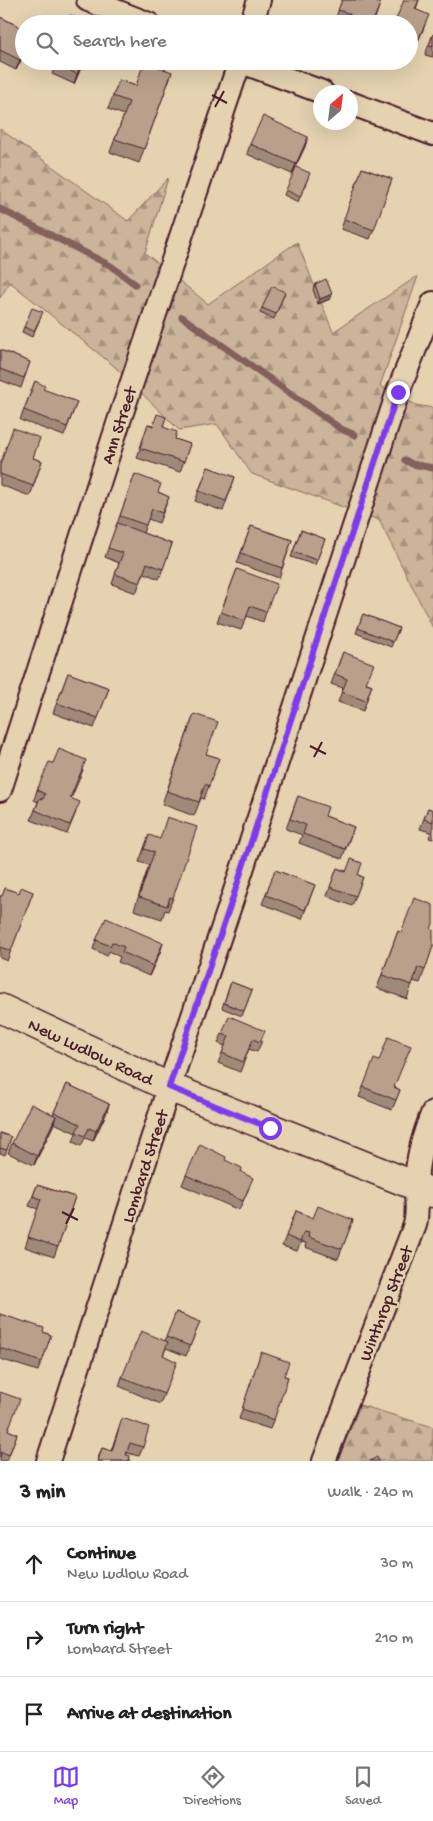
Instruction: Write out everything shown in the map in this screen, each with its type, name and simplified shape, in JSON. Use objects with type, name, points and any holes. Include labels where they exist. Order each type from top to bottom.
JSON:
[{"type":"main road","name":"New Ludlow Road","points":[[0,1008],[169,1087],[424,1190]]},
{"type":"street","points":[[88,0],[127,15]]},
{"type":"street","points":[[254,15],[259,0]]},
{"type":"street","name":"Ann Street","points":[[0,790],[118,424],[236,70]]},
{"type":"street","points":[[263,70],[313,89]]},
{"type":"street","points":[[358,106],[433,134]]},
{"type":"street","name":"Lombard Street","points":[[48,1461],[398,392],[433,303]]},
{"type":"street","name":"Winthrop Street","points":[[324,1461],[415,1225],[424,1190],[418,1155],[423,1135],[433,1112]]},
{"type":"green space","points":[[0,129],[128,221],[168,178],[145,253],[208,304],[297,242],[333,332],[418,276],[380,386],[416,405],[433,408],[433,628],[379,520],[252,474],[217,424],[179,430],[114,366],[10,282],[0,298]]},
{"type":"green space","points":[[360,1405],[433,1427],[433,1461],[338,1461]]},
{"type":"building","points":[[342,0],[376,0],[380,4],[376,15],[350,15],[338,10]]},
{"type":"building","points":[[404,0],[419,0],[415,9],[429,15],[418,40],[418,15],[398,15]]},
{"type":"building","points":[[0,17],[15,24],[15,58],[0,50]]},
{"type":"building","points":[[433,34],[433,46],[429,45]]},
{"type":"building","points":[[69,70],[79,70],[77,74]]},
{"type":"building","points":[[141,70],[166,70],[172,72],[144,149],[115,139],[129,102],[113,96],[119,80],[136,86]]},
{"type":"building","points":[[263,116],[308,137],[296,164],[250,144]]},
{"type":"building","points":[[296,167],[310,173],[300,197],[286,190]]},
{"type":"building","points":[[362,168],[392,179],[374,230],[344,219]]},
{"type":"building","points":[[326,279],[332,294],[320,299],[315,284]]},
{"type":"building","points":[[272,286],[285,292],[276,314],[262,308]]},
{"type":"building","points":[[32,308],[43,312],[34,331],[24,327]]},
{"type":"building","points":[[0,350],[30,362],[24,378],[0,369]]},
{"type":"building","points":[[35,381],[45,386],[43,389],[77,402],[67,427],[24,410]]},
{"type":"building","points":[[157,414],[166,417],[163,427],[177,432],[175,439],[190,444],[184,462],[140,448],[148,424],[153,426]]},
{"type":"building","points":[[13,428],[40,438],[33,458],[42,461],[33,486],[0,474],[0,465]]},
{"type":"building","points":[[208,467],[235,477],[226,501],[199,491]]},
{"type":"building","points":[[135,474],[161,484],[158,492],[169,497],[162,513],[152,509],[146,525],[120,516]]},
{"type":"building","points":[[117,523],[172,544],[163,569],[147,563],[140,583],[115,574],[123,553],[108,548]]},
{"type":"building","points":[[251,526],[292,540],[282,568],[241,553]]},
{"type":"building","points":[[301,530],[325,539],[317,560],[293,552]]},
{"type":"building","points":[[237,569],[277,584],[266,612],[250,606],[245,621],[221,612]]},
{"type":"building","points":[[363,614],[399,628],[393,642],[358,628]]},
{"type":"building","points":[[343,652],[374,664],[366,683],[372,685],[366,701],[342,692],[347,679],[335,674]]},
{"type":"building","points":[[68,673],[109,688],[98,718],[57,703]]},
{"type":"building","points":[[194,714],[218,722],[206,754],[219,758],[209,786],[205,784],[199,802],[167,791]]},
{"type":"building","points":[[59,749],[86,760],[70,798],[80,802],[70,825],[35,810],[40,798],[43,799],[45,794],[37,790],[49,762],[53,763]]},
{"type":"building","points":[[298,796],[328,807],[325,816],[354,827],[345,849],[303,834],[306,825],[290,819]]},
{"type":"building","points":[[428,808],[433,810],[433,822],[424,819]]},
{"type":"building","points":[[167,817],[197,827],[173,898],[170,897],[167,906],[139,897],[154,852],[144,849],[149,835],[160,839]]},
{"type":"building","points":[[351,859],[362,863],[358,875],[363,877],[356,896],[330,887],[337,868],[346,872]]},
{"type":"building","points":[[275,870],[315,885],[305,910],[266,895]]},
{"type":"building","points":[[21,887],[33,892],[11,951],[0,947],[0,896],[2,896],[5,888],[19,893]]},
{"type":"building","points":[[414,898],[433,905],[433,924],[431,929],[433,930],[433,946],[425,970],[418,967],[412,985],[382,975],[398,931],[401,933]]},
{"type":"building","points":[[106,918],[163,943],[153,966],[122,952],[124,947],[112,942],[110,946],[96,940]]},
{"type":"building","points":[[231,982],[252,990],[244,1011],[224,1003]]},
{"type":"building","points":[[229,1016],[265,1031],[260,1042],[253,1039],[243,1062],[222,1053],[229,1036],[222,1034]]},
{"type":"building","points":[[388,1037],[411,1046],[394,1087],[400,1090],[396,1100],[363,1087],[374,1059],[379,1061]]},
{"type":"building","points":[[67,1084],[109,1104],[96,1131],[89,1128],[85,1136],[76,1132],[80,1124],[54,1112]]},
{"type":"building","points":[[31,1104],[56,1116],[37,1156],[12,1143]]},
{"type":"building","points":[[0,1133],[11,1137],[7,1150],[0,1148]]},
{"type":"building","points":[[200,1144],[226,1157],[225,1160],[242,1168],[241,1172],[253,1178],[243,1201],[186,1175]]},
{"type":"building","points":[[37,1185],[75,1197],[58,1247],[28,1237],[41,1199],[33,1196]]},
{"type":"building","points":[[318,1206],[353,1220],[342,1249],[308,1237],[309,1233],[304,1232],[300,1242],[286,1236],[296,1211],[313,1218]]},
{"type":"building","points":[[176,1312],[200,1322],[190,1346],[166,1337]]},
{"type":"building","points":[[0,1314],[44,1328],[43,1332],[51,1335],[42,1362],[0,1348]]},
{"type":"building","points":[[141,1331],[168,1342],[163,1355],[177,1362],[164,1394],[122,1377]]},
{"type":"building","points":[[261,1352],[289,1362],[284,1376],[288,1377],[274,1420],[242,1409]]},
{"type":"building","points":[[0,1392],[20,1399],[8,1430],[17,1434],[9,1455],[2,1452],[0,1457]]},
{"type":"building","points":[[122,1418],[149,1427],[143,1447],[130,1443],[126,1455],[130,1456],[129,1461],[98,1461],[102,1448],[112,1451]]},
{"type":"building","points":[[377,1457],[379,1461],[370,1461]]},
{"type":"waterway","points":[[0,209],[111,266],[135,284]]},
{"type":"waterway","points":[[182,317],[341,429],[355,435]]},
{"type":"waterway","points":[[405,460],[412,464],[433,468]]},
{"type":"route","points":[[270,1128],[169,1087],[339,577],[398,392]]}]
